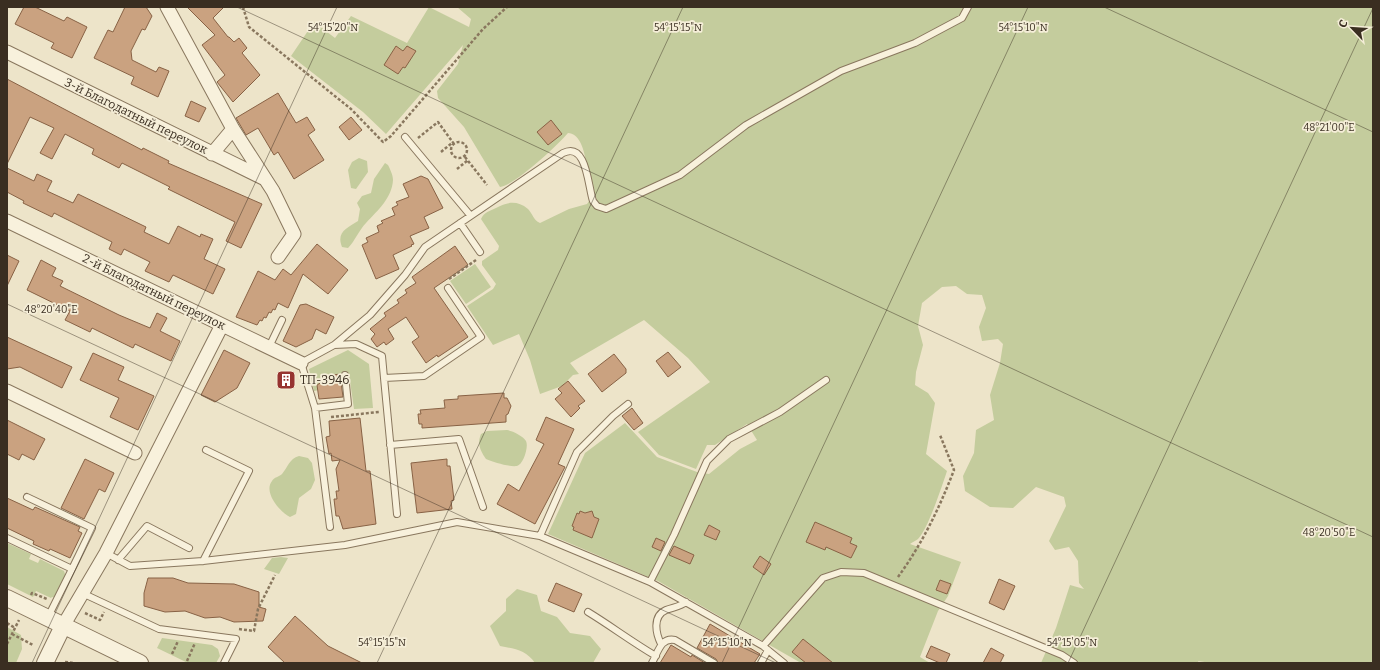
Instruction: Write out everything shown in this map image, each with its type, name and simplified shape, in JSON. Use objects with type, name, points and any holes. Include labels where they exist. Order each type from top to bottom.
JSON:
[{"type":"street","points":[[167,7],[233,129],[265,179],[294,234],[278,257]]},
{"type":"street","name":"3-й Благодатный переулок","points":[[7,52],[265,179]]},
{"type":"street","points":[[212,154],[233,129]]},
{"type":"street","name":"2-й Благодатный переулок","points":[[7,221],[302,363]]},
{"type":"street","points":[[45,663],[63,626],[106,553],[222,325]]},
{"type":"street","points":[[7,391],[135,453]]},
{"type":"street","points":[[7,598],[140,663]]},
{"type":"lane","points":[[330,527],[315,408],[302,363],[334,345],[370,315],[405,275],[425,247],[563,153],[572,150],[577,152],[582,158],[593,201],[597,206],[606,209],[680,175],[746,125],[841,70],[915,43],[962,18],[968,7]]},
{"type":"lane","points":[[405,137],[470,216]]},
{"type":"lane","points":[[460,223],[480,252]]},
{"type":"lane","points":[[384,378],[424,376],[481,337],[448,288]]},
{"type":"lane","points":[[269,348],[282,320]]},
{"type":"lane","points":[[334,345],[356,344],[382,356],[397,514]]},
{"type":"lane","points":[[315,408],[348,404],[345,375]]},
{"type":"lane","points":[[650,582],[674,535],[707,461],[729,439],[780,412],[826,380]]},
{"type":"lane","points":[[540,536],[577,452],[613,416],[628,404]]},
{"type":"lane","points":[[390,445],[459,439],[483,507]]},
{"type":"lane","points":[[203,561],[249,471],[206,450]]},
{"type":"lane","points":[[27,497],[92,528],[48,618]]},
{"type":"lane","points":[[106,553],[130,566],[203,561],[345,545],[457,522],[540,536],[650,582],[766,648],[784,663]]},
{"type":"lane","points":[[118,560],[147,526],[189,548]]},
{"type":"lane","points":[[7,538],[72,569]]},
{"type":"lane","points":[[761,663],[766,648],[823,578],[841,572],[864,573],[893,584],[930,602],[1062,655],[1074,663]]},
{"type":"lane","points":[[82,593],[159,629],[236,639],[224,663]]},
{"type":"lane","points":[[661,644],[656,628],[658,619],[664,611],[681,606],[686,602]]},
{"type":"lane","points":[[588,612],[616,628],[633,642],[656,656]]},
{"type":"lane","points":[[652,663],[661,644],[670,639],[675,640],[714,663]]},
{"type":"path","points":[[243,7],[249,27],[350,109],[383,142],[391,136],[483,30],[506,7]]},
{"type":"path","points":[[418,138],[438,122],[454,143]]},
{"type":"path","points":[[441,152],[454,143],[461,142],[465,144],[467,152],[464,157]]},
{"type":"path","points":[[454,143],[451,149],[452,155],[459,158],[464,157],[468,160],[487,185]]},
{"type":"path","points":[[457,169],[468,160]]},
{"type":"path","points":[[448,288],[444,282],[483,256],[480,252]]},
{"type":"path","points":[[316,419],[387,411]]},
{"type":"path","points":[[893,584],[913,556],[930,527],[954,470],[940,435]]},
{"type":"path","points":[[231,628],[254,631],[258,609],[275,575]]},
{"type":"path","points":[[74,608],[100,620],[104,611],[110,613]]},
{"type":"path","points":[[7,624],[15,628],[7,644]]},
{"type":"path","points":[[12,634],[33,645]]},
{"type":"path","points":[[172,654],[179,638]]},
{"type":"path","points":[[187,661],[196,640]]},
{"type":"path","points":[[65,662],[74,663]]},
{"type":"green space","points":[[429,7],[469,27],[471,19],[457,7],[1373,7],[1373,663],[1211,663],[1198,661],[1199,663],[1041,663],[1056,628],[1070,585],[1084,589],[1079,583],[1078,561],[1069,547],[1055,550],[1049,541],[1066,506],[1064,497],[1036,487],[1013,508],[990,507],[965,491],[963,476],[974,453],[976,430],[994,420],[990,395],[1000,363],[1003,344],[998,339],[982,341],[979,327],[986,308],[982,295],[967,294],[956,286],[942,287],[922,303],[918,326],[923,345],[916,372],[915,385],[928,393],[935,403],[926,454],[947,471],[922,534],[918,539],[910,544],[961,562],[948,596],[938,611],[920,657],[930,663],[801,663],[658,581],[548,534],[585,453],[625,423],[657,457],[697,472],[709,474],[740,449],[757,440],[747,424],[715,445],[707,445],[696,469],[659,455],[638,432],[710,382],[688,358],[644,320],[570,363],[579,374],[573,375],[562,386],[540,394],[530,360],[519,334],[493,345],[467,306],[493,289],[496,284],[482,265],[482,261],[498,250],[499,246],[481,219],[487,212],[504,204],[516,203],[528,209],[540,223],[569,209],[587,204],[589,201],[586,161],[580,142],[575,136],[568,133],[546,155],[515,180],[500,187],[464,127],[438,98],[437,91],[458,64],[463,45],[386,134],[363,112],[291,56],[314,22],[335,38],[351,16],[407,43]]},
{"type":"green space","points":[[359,158],[367,161],[368,172],[356,189],[351,188],[348,170],[352,162]]},
{"type":"green space","points":[[385,163],[390,168],[393,180],[387,198],[348,248],[342,247],[340,238],[342,234],[347,228],[358,221],[360,209],[357,203],[362,196],[371,193],[374,179]]},
{"type":"green space","points":[[475,264],[491,287],[466,304],[450,281]]},
{"type":"green space","points":[[348,350],[369,364],[373,408],[354,409],[349,374],[326,377],[319,390],[314,391],[309,369]]},
{"type":"green space","points":[[507,430],[523,437],[527,444],[525,455],[521,463],[517,466],[505,465],[486,459],[480,447],[479,441],[481,434],[487,431]]},
{"type":"green space","points":[[299,456],[308,458],[312,463],[315,480],[311,489],[299,498],[296,514],[290,517],[282,511],[274,501],[271,496],[270,486],[273,480],[282,474],[291,461]]},
{"type":"green space","points":[[7,543],[31,554],[29,559],[38,563],[40,559],[64,571],[66,577],[56,598],[51,598],[36,591],[33,597],[7,584]]},
{"type":"green space","points":[[272,558],[288,558],[279,574],[264,569]]},
{"type":"green space","points":[[517,589],[537,595],[541,611],[557,617],[570,633],[590,636],[601,649],[593,663],[535,663],[528,655],[524,653],[515,649],[500,646],[490,626],[506,611],[506,599]]},
{"type":"green space","points":[[7,627],[21,635],[22,649],[16,663],[7,663]]},
{"type":"green space","points":[[162,638],[212,645],[218,649],[220,656],[216,663],[188,663],[157,648]]},
{"type":"building","points":[[24,7],[35,7],[64,21],[67,17],[87,27],[72,58],[51,48],[54,43],[15,24]]},
{"type":"building","points":[[125,7],[146,7],[152,16],[145,30],[142,29],[131,51],[132,60],[156,72],[159,67],[169,71],[158,97],[131,84],[134,77],[94,58],[108,30],[113,32]]},
{"type":"building","points":[[187,7],[224,7],[213,18],[228,37],[234,42],[239,38],[247,48],[242,53],[260,75],[233,102],[217,82],[225,75],[202,45],[215,35]]},
{"type":"building","points":[[396,46],[403,51],[407,46],[416,51],[405,68],[403,67],[398,74],[384,65]]},
{"type":"building","points":[[7,79],[142,150],[143,148],[169,161],[168,163],[262,204],[241,248],[226,241],[235,222],[168,189],[170,187],[122,163],[119,168],[92,154],[94,149],[65,134],[52,159],[40,153],[54,128],[30,117],[7,164]]},
{"type":"building","points":[[278,93],[296,123],[307,117],[315,130],[308,135],[324,160],[294,179],[278,152],[274,155],[258,128],[246,135],[236,118]]},
{"type":"building","points":[[191,101],[206,108],[199,122],[185,116]]},
{"type":"building","points":[[351,117],[362,130],[349,140],[339,127]]},
{"type":"building","points":[[551,120],[562,134],[548,145],[537,132]]},
{"type":"building","points":[[7,168],[34,181],[37,174],[52,181],[47,191],[73,203],[78,194],[146,227],[144,232],[169,244],[178,226],[200,237],[201,234],[213,239],[204,259],[225,269],[213,294],[173,275],[169,282],[145,271],[150,262],[124,249],[121,255],[109,249],[112,242],[54,213],[52,217],[23,203],[24,201],[7,192]]},
{"type":"building","points":[[421,176],[428,179],[443,208],[424,217],[429,228],[410,236],[414,244],[411,245],[412,246],[393,255],[399,269],[376,279],[362,245],[368,242],[366,238],[379,232],[377,226],[383,223],[381,221],[395,215],[392,208],[398,205],[396,202],[409,197],[403,184]]},
{"type":"building","points":[[317,244],[348,270],[328,294],[303,274],[288,308],[278,303],[275,310],[273,309],[271,313],[269,312],[266,318],[264,317],[262,321],[260,320],[257,325],[236,317],[258,271],[275,280],[283,269],[291,275]]},
{"type":"building","points":[[455,246],[468,265],[434,288],[468,337],[438,357],[437,355],[426,363],[412,342],[419,337],[406,317],[388,329],[394,339],[386,345],[384,342],[377,347],[371,339],[375,334],[370,329],[386,316],[384,313],[399,303],[397,300],[407,293],[405,290],[416,283],[412,277]]},
{"type":"building","points":[[7,255],[19,261],[7,286]]},
{"type":"building","points":[[41,260],[56,268],[52,276],[63,281],[60,286],[119,315],[150,328],[157,313],[167,318],[160,331],[180,341],[171,361],[135,344],[133,348],[92,328],[90,332],[65,320],[70,311],[27,290]]},
{"type":"building","points":[[306,304],[334,317],[326,334],[316,329],[312,339],[296,347],[283,341],[300,305]]},
{"type":"building","points":[[7,337],[72,367],[62,388],[20,367],[7,369]]},
{"type":"building","points":[[224,350],[250,363],[237,388],[215,402],[201,395]]},
{"type":"building","points":[[668,352],[681,367],[668,377],[656,361]]},
{"type":"building","points":[[93,353],[124,367],[118,380],[154,396],[138,430],[110,417],[119,398],[80,380]]},
{"type":"building","points":[[614,354],[626,369],[626,373],[602,392],[588,374]]},
{"type":"building","points":[[340,374],[343,397],[319,399],[317,385],[333,375]]},
{"type":"building","points":[[568,381],[585,401],[578,406],[580,408],[571,417],[555,399],[562,393],[558,389]]},
{"type":"building","points":[[504,393],[504,398],[507,398],[511,406],[508,414],[506,415],[506,422],[422,428],[422,424],[419,424],[418,414],[421,414],[420,410],[445,408],[444,400],[458,399],[458,396]]},
{"type":"building","points":[[632,408],[643,423],[634,430],[622,416]]},
{"type":"building","points":[[546,417],[574,429],[558,464],[565,467],[535,524],[497,504],[508,484],[519,491],[544,444],[536,440]]},
{"type":"building","points":[[360,418],[366,471],[370,471],[376,524],[343,529],[339,516],[336,516],[334,499],[337,499],[336,491],[339,491],[336,469],[340,460],[332,461],[331,453],[329,454],[326,437],[330,436],[329,421]]},
{"type":"building","points":[[7,420],[45,439],[34,460],[22,454],[19,460],[7,454]]},
{"type":"building","points":[[85,459],[114,473],[105,492],[99,489],[84,519],[61,508]]},
{"type":"building","points":[[447,459],[447,466],[450,466],[454,500],[451,501],[452,509],[417,513],[411,463]]},
{"type":"building","points":[[7,498],[33,510],[35,507],[80,527],[78,531],[82,533],[70,558],[50,549],[49,551],[33,544],[34,541],[7,528]]},
{"type":"building","points":[[580,511],[585,513],[592,511],[594,517],[599,519],[592,538],[573,530],[574,527],[572,526],[577,513],[579,514]]},
{"type":"building","points":[[815,522],[852,538],[850,543],[857,546],[851,558],[826,547],[825,550],[806,542]]},
{"type":"building","points":[[709,525],[720,531],[716,540],[704,535]]},
{"type":"building","points":[[656,538],[665,542],[661,551],[652,547]]},
{"type":"building","points":[[674,546],[694,555],[690,564],[669,555]]},
{"type":"building","points":[[760,556],[771,564],[764,575],[753,567]]},
{"type":"building","points":[[148,578],[173,578],[188,583],[234,584],[259,592],[259,607],[266,609],[263,621],[234,622],[220,617],[205,618],[185,611],[165,612],[144,606],[144,593]]},
{"type":"building","points":[[999,579],[1015,586],[1004,610],[989,603]]},
{"type":"building","points":[[940,580],[951,584],[947,594],[936,590]]},
{"type":"building","points":[[556,583],[582,594],[574,612],[548,601]]},
{"type":"building","points":[[295,616],[328,646],[362,663],[285,663],[268,647]]},
{"type":"building","points":[[710,624],[760,654],[754,663],[718,663],[716,659],[697,648]]},
{"type":"building","points":[[803,639],[833,663],[806,663],[792,652]]},
{"type":"building","points":[[671,645],[691,657],[692,655],[705,663],[660,663]]},
{"type":"building","points":[[931,646],[950,654],[946,663],[940,663],[926,657]]},
{"type":"building","points":[[991,648],[1004,655],[1000,663],[983,663]]},
{"type":"place","name":"ТП-3946","points":[[286,380]]}]
